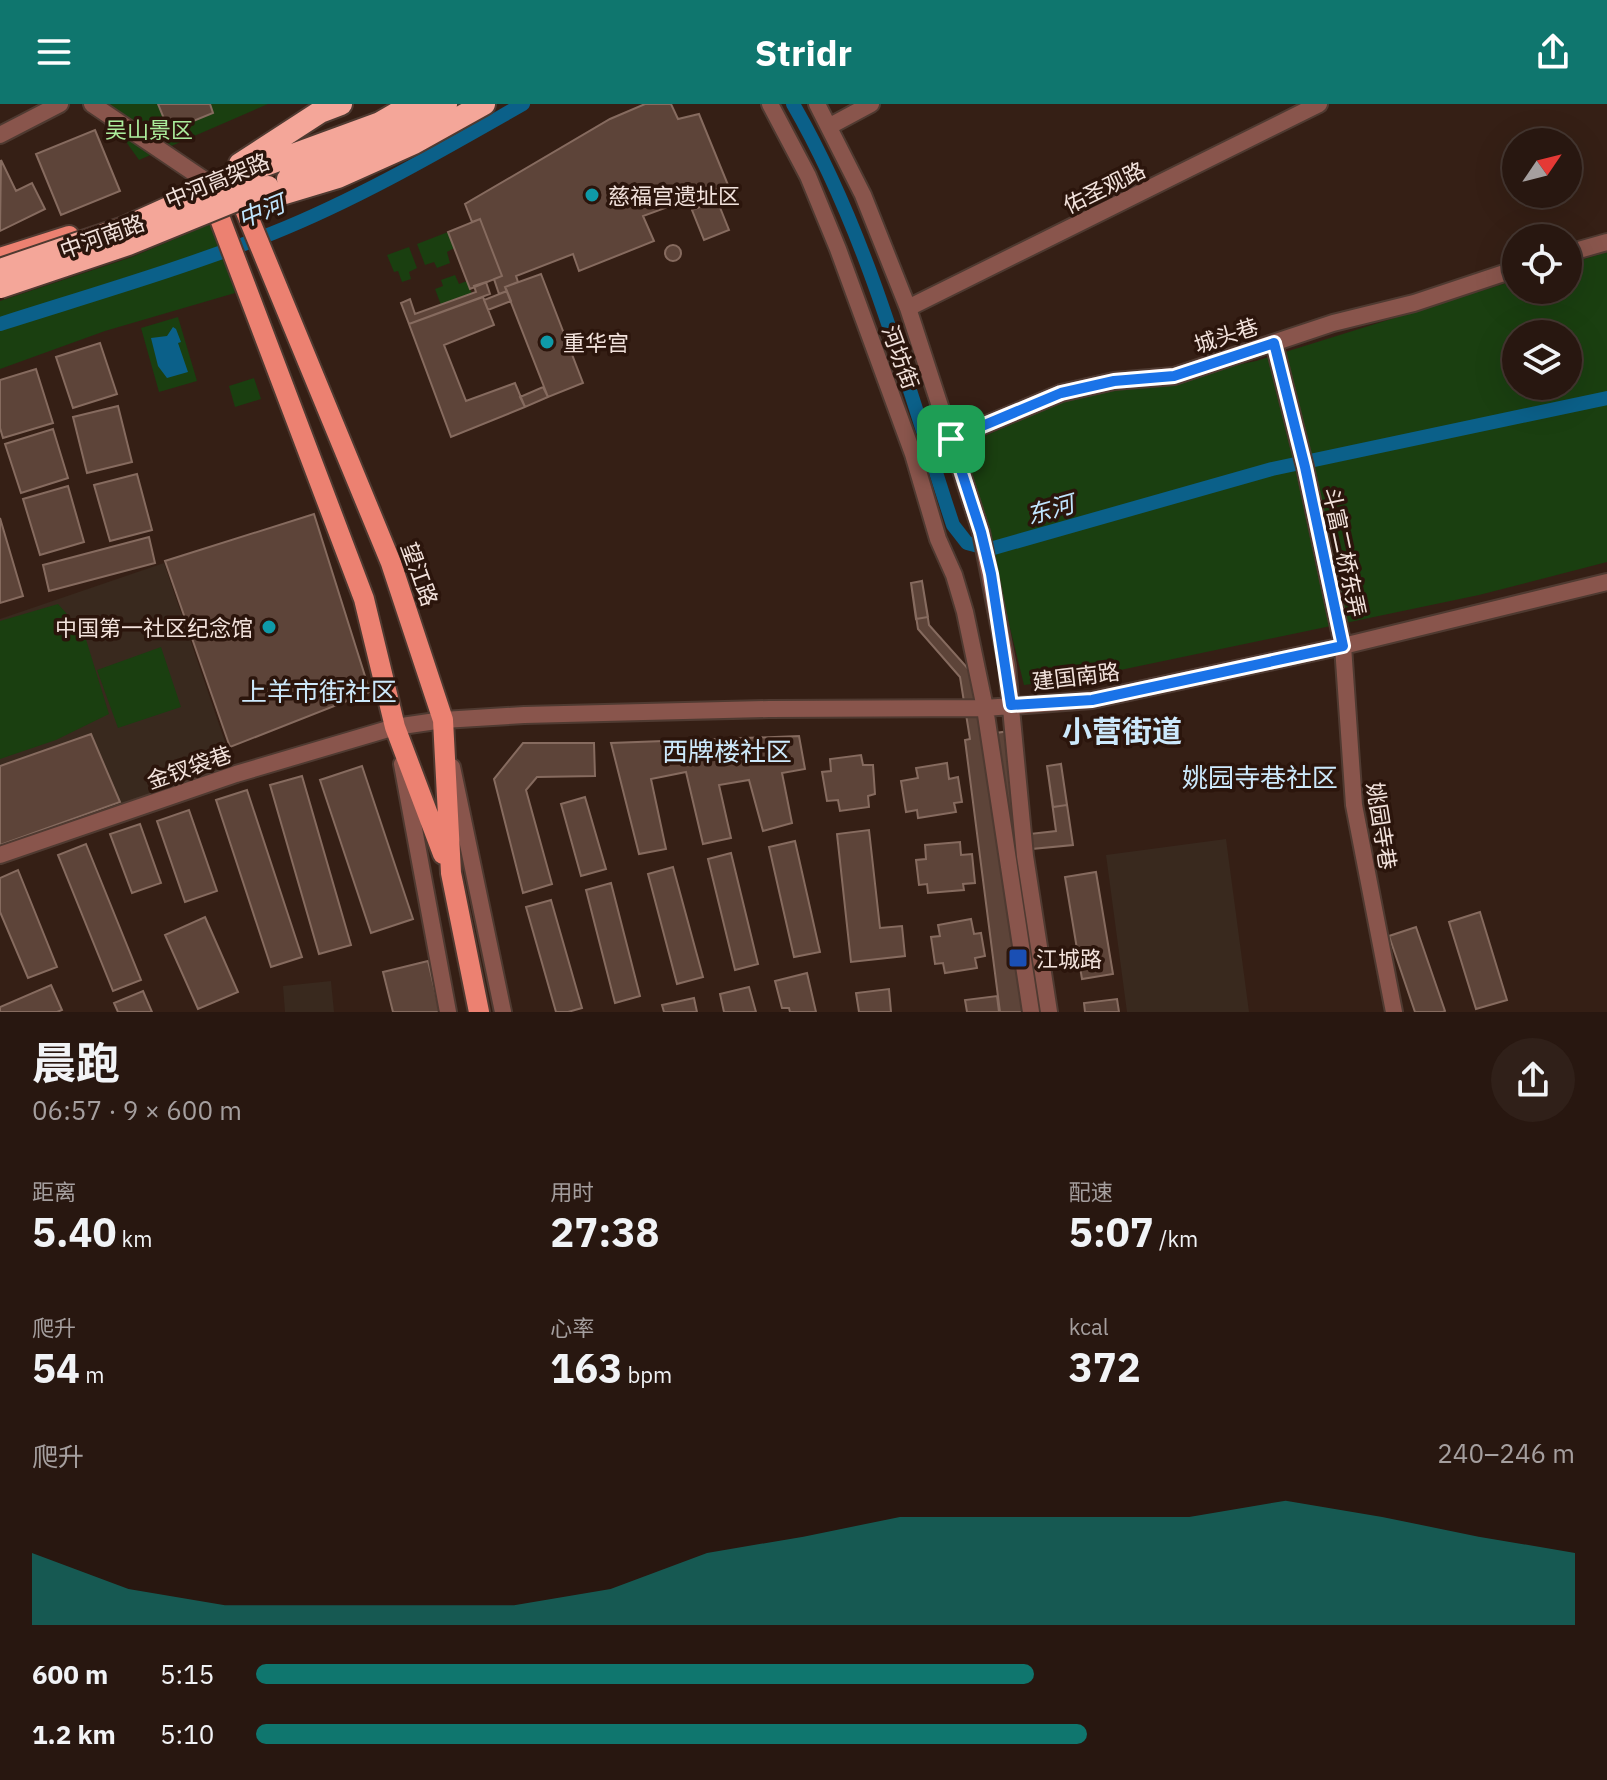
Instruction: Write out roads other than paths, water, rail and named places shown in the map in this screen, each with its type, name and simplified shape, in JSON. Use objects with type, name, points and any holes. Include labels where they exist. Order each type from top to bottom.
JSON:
[{"type":"highway","points":[[229,171],[316,108],[341,104]]},
{"type":"highway","name":"中河高架路","points":[[0,270],[124,228],[257,168],[380,123],[413,104]]},
{"type":"highway","name":"中河高架路","points":[[0,287],[128,244],[215,209],[388,138],[446,104]]},
{"type":"highway","points":[[252,224],[338,177],[414,143],[484,104]]},
{"type":"main road","name":"中河南路","points":[[0,258],[123,219],[229,171],[372,116],[394,104]]},
{"type":"main road","name":"中河南路","points":[[0,298],[136,251],[219,216],[252,224],[463,104]]},
{"type":"main road","name":"望江路","points":[[229,171],[391,563],[443,720]]},
{"type":"main road","points":[[206,181],[364,599],[395,727],[451,873]]},
{"type":"main road","points":[[443,720],[451,873],[479,1012]]},
{"type":"street","points":[[0,135],[60,104]]},
{"type":"street","points":[[92,104],[206,181]]},
{"type":"street","name":"河坊街","points":[[770,104],[808,176],[838,249],[965,612],[985,708],[1031,1012]]},
{"type":"street","name":"河坊街","points":[[817,104],[863,195],[908,308],[982,539],[1007,666],[1025,856],[1049,1012]]},
{"type":"street","points":[[830,126],[871,104]]},
{"type":"street","name":"佑圣观路","points":[[908,308],[1319,104]]},
{"type":"street","points":[[1582,249],[1607,242]]},
{"type":"street","name":"城头巷","points":[[951,439],[1061,393],[1114,381],[1174,376],[1333,323],[1414,303],[1502,274]]},
{"type":"street","name":"斗富二桥东弄","points":[[1274,343],[1343,646]]},
{"type":"street","name":"建国南路","points":[[395,727],[443,720],[524,715],[741,709],[985,708],[1092,700],[1343,646],[1607,582]]},
{"type":"street","name":"姚园寺巷","points":[[1343,646],[1354,805],[1394,1012]]},
{"type":"street","name":"望江路","points":[[443,720],[503,1012]]},
{"type":"street","points":[[395,727],[448,1012]]},
{"type":"street","name":"金钗袋巷","points":[[0,855],[236,774],[395,727]]},
{"type":"water","points":[[173,327],[181,342],[178,343],[188,372],[167,378],[158,366],[151,338],[167,336]]},
{"type":"waterway","name":"中河","points":[[0,324],[172,270],[273,233],[369,189],[523,104]]},
{"type":"waterway","name":"东河","points":[[793,104],[843,205],[864,257],[953,525],[967,543],[990,549],[1272,469],[1607,398]]},
{"type":"place","name":"慈福宫遗址区","points":[[592,195]]},
{"type":"place","name":"重华宫","points":[[547,342]]},
{"type":"place","name":"中国第一社区纪念馆","points":[[269,627]]},
{"type":"place","name":"江城路","points":[[1018,958]]},
{"type":"district","name":"上羊市街社区","points":[[319,691]]},
{"type":"district","name":"小营街道","points":[[1122,730]]},
{"type":"district","name":"西牌楼社区","points":[[727,751]]},
{"type":"district","name":"姚园寺巷社区","points":[[1260,777]]},
{"type":"park label","name":"吴山景区","points":[[149,129]]}]
